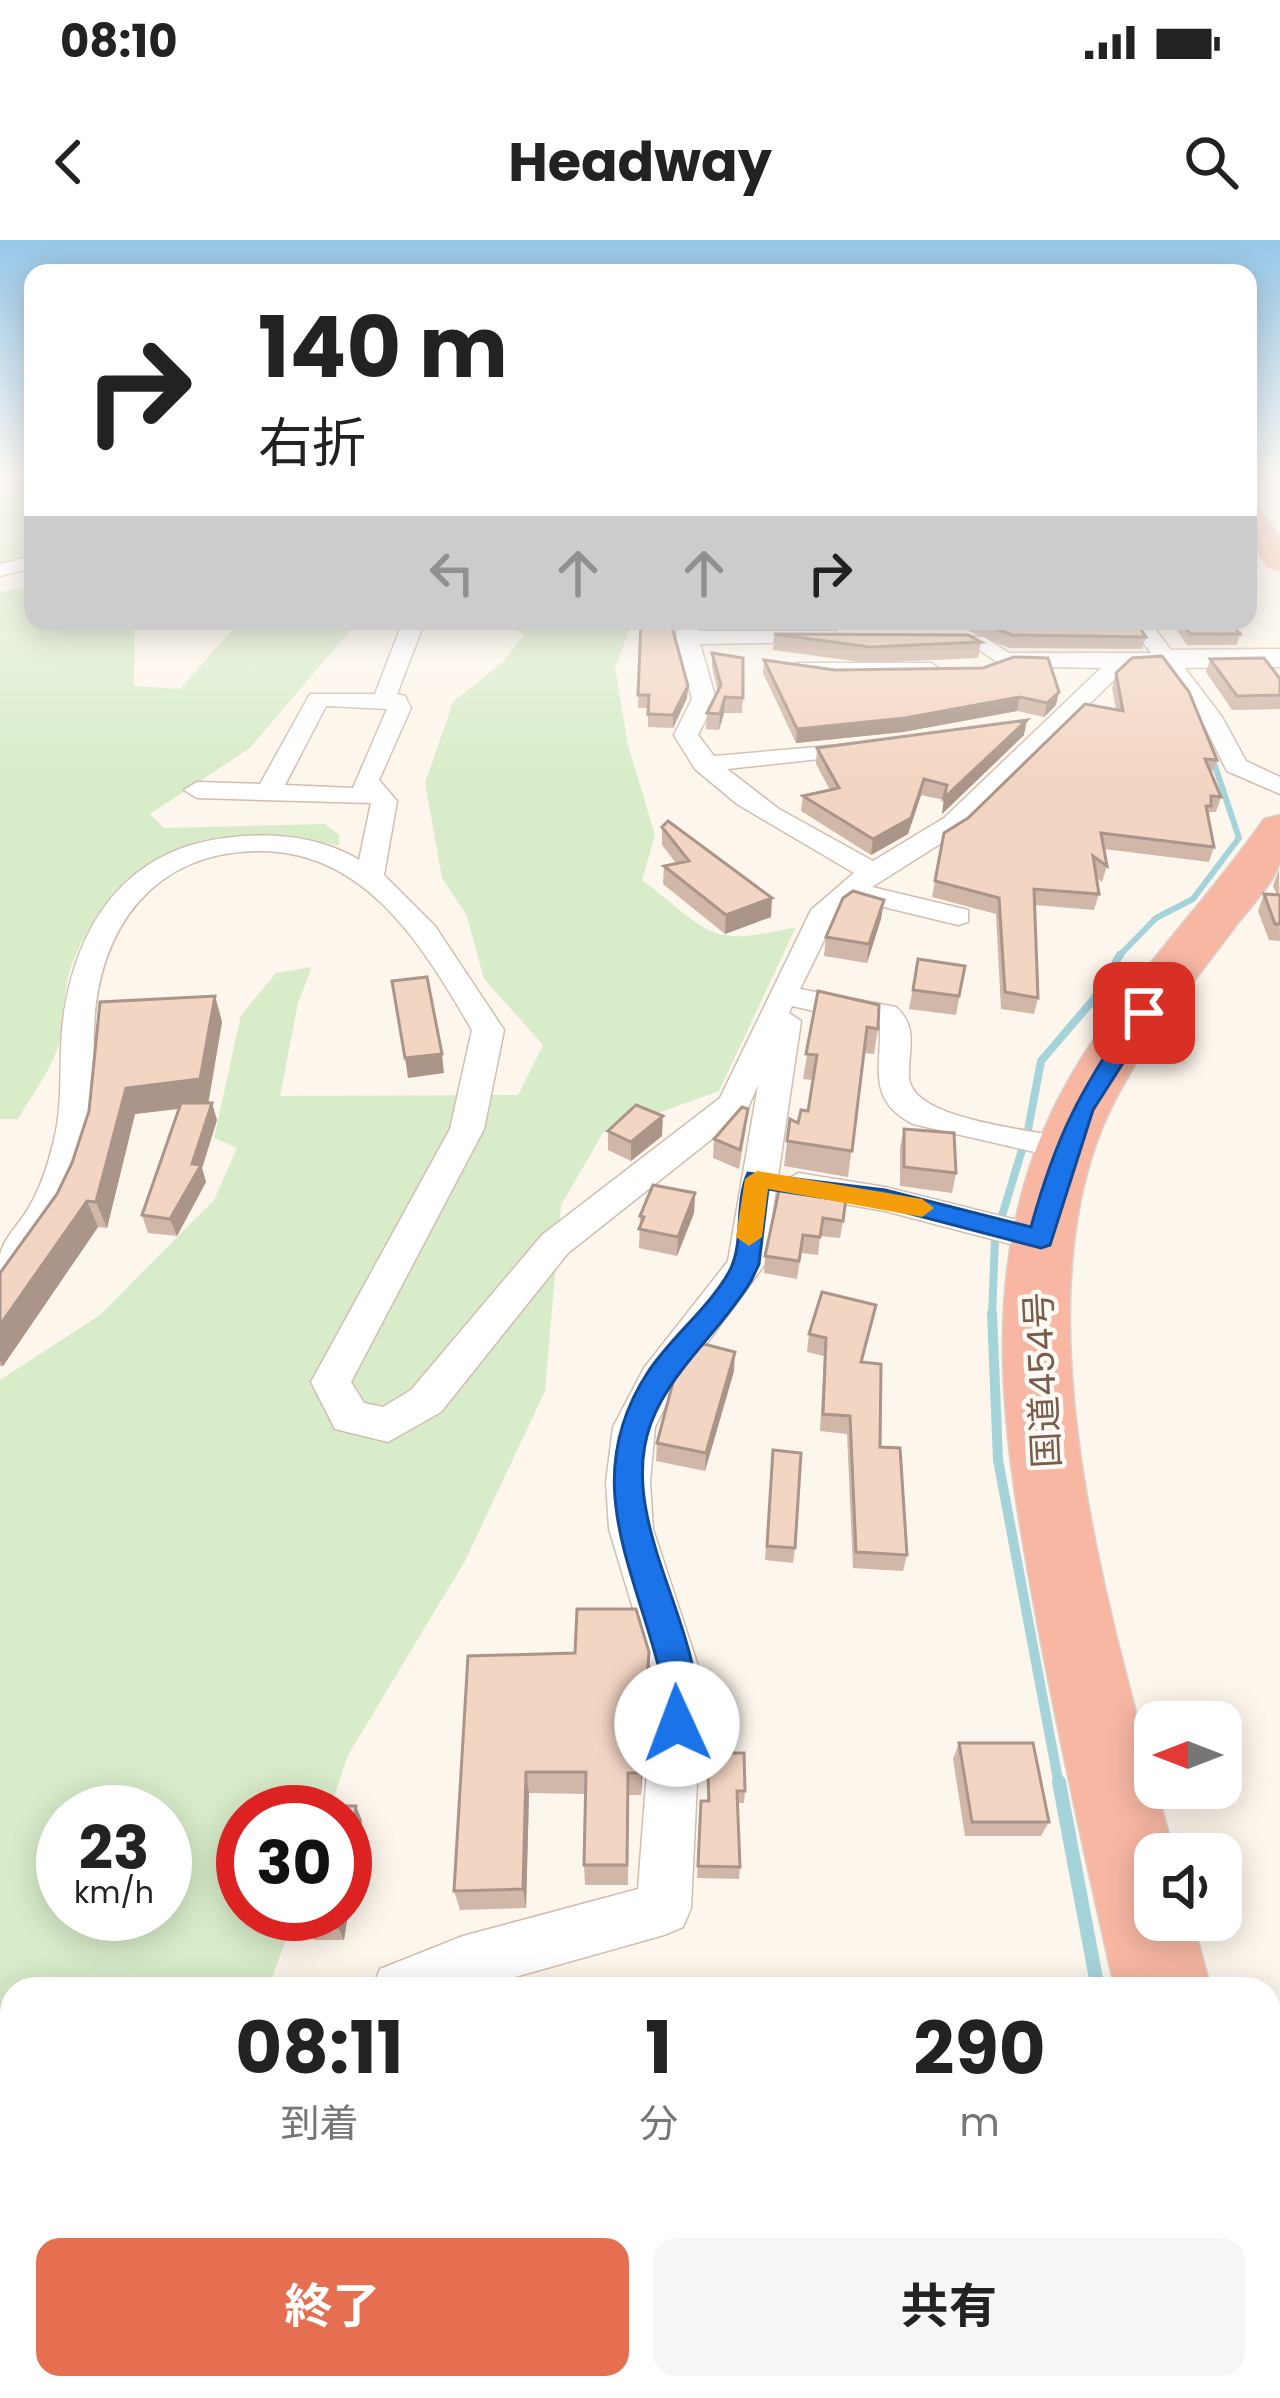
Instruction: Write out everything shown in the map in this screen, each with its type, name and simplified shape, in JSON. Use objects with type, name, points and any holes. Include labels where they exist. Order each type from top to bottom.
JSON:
[{"type":"highway","name":"国道454号","points":[[1160,1977],[1126,1847],[1042,1452],[1034,1364],[1041,1239],[1065,1148],[1120,1045],[1264,817]]},
{"type":"street","points":[[397,701],[385,696],[411,630]]},
{"type":"street","points":[[1144,630],[1214,722],[1264,817]]},
{"type":"street","points":[[690,640],[845,638]]},
{"type":"street","points":[[690,640],[767,662],[834,672],[970,670],[1000,665],[1003,658]]},
{"type":"street","points":[[690,640],[704,699],[686,736],[704,764],[861,881],[958,916]]},
{"type":"street","points":[[901,642],[984,643],[1003,658],[1120,662],[1280,658]]},
{"type":"street","points":[[0,1279],[31,1236],[61,1177],[80,1088],[78,1027],[93,954],[132,893],[170,859],[218,846],[301,848],[342,860],[370,876],[425,927],[488,1030],[478,1096],[455,1151],[347,1341],[331,1382],[350,1417],[388,1425],[426,1401],[555,1244],[734,1105],[825,910],[861,881],[953,824],[1120,662]]},
{"type":"street","points":[[269,792],[318,699],[397,701]]},
{"type":"street","points":[[370,876],[384,801],[366,789],[366,780],[399,708],[397,701]]},
{"type":"street","points":[[1018,722],[1053,731]]},
{"type":"street","points":[[704,764],[881,745]]},
{"type":"street","points":[[1235,766],[1280,786]]},
{"type":"street","points":[[196,790],[376,796]]},
{"type":"street","points":[[787,991],[885,1014],[895,1023],[892,1082],[898,1100],[923,1117],[1065,1148]]},
{"type":"street","points":[[425,1977],[441,1969],[570,1940],[664,1908],[678,1678],[631,1529],[628,1482],[634,1427],[658,1379],[738,1281],[746,1264],[787,991]]},
{"type":"street","points":[[757,1179],[885,1198],[1041,1239]]},
{"type":"green space","points":[[24,588],[24,630],[135,630],[134,686],[180,689],[232,630],[350,630],[250,748],[150,814],[164,828],[325,824],[339,835],[339,845],[255,838],[216,842],[147,868],[118,891],[93,923],[72,964],[59,1044],[18,1119],[0,1119],[0,592]]},
{"type":"green space","points":[[515,630],[629,630],[615,667],[628,745],[655,835],[642,880],[712,931],[744,936],[796,927],[719,1091],[603,1133],[561,1205],[545,1391],[465,1561],[348,1755],[338,1785],[216,1785],[216,1941],[285,1941],[272,1977],[0,1977],[0,1380],[100,1315],[214,1200],[237,1148],[214,1138],[241,1015],[276,973],[312,967],[298,1003],[280,1096],[518,1095],[543,1045],[484,979],[467,916],[442,878],[425,783],[453,702],[503,662],[524,635]]},
{"type":"building","points":[[641,630],[673,630],[688,686],[673,715],[648,714],[649,695],[638,695]]},
{"type":"building","points":[[1000,630],[1141,630],[1146,637],[1012,635]]},
{"type":"building","points":[[1187,630],[1237,630],[1240,634],[1190,634]]},
{"type":"building","points":[[774,634],[968,635],[981,642],[870,647]]},
{"type":"building","points":[[712,653],[743,658],[743,698],[725,697],[720,714],[707,713],[721,685]]},
{"type":"building","points":[[1162,656],[1189,692],[1217,760],[1205,759],[1221,797],[1211,796],[1211,806],[1206,806],[1214,847],[1101,833],[1107,866],[1093,856],[1099,894],[1034,889],[1038,998],[1005,992],[999,898],[935,881],[944,833],[968,818],[1085,704],[1123,711],[1116,673],[1132,658]]},
{"type":"building","points":[[1014,657],[1048,658],[1059,692],[1047,703],[1020,697],[905,718],[797,729],[764,660],[835,670],[983,668]]},
{"type":"building","points":[[1264,658],[1280,679],[1280,695],[1237,696],[1210,659]]},
{"type":"building","points":[[1027,720],[944,798],[947,785],[924,779],[911,818],[873,839],[803,796],[839,788],[817,748]]},
{"type":"building","points":[[668,821],[772,898],[726,915],[664,866],[689,861],[662,827]]},
{"type":"building","points":[[853,891],[884,900],[869,944],[826,937],[843,898]]},
{"type":"building","points":[[1264,894],[1280,895],[1280,924],[1275,924]]},
{"type":"building","points":[[918,959],[965,966],[959,996],[913,990]]},
{"type":"building","points":[[427,977],[442,1054],[405,1058],[392,981]]},
{"type":"building","points":[[818,991],[879,1005],[878,1029],[867,1027],[852,1151],[787,1141],[790,1119],[798,1123],[801,1110],[808,1111],[817,1055],[806,1054]]},
{"type":"building","points":[[215,996],[200,1079],[126,1088],[96,1202],[87,1201],[0,1325],[0,1273],[57,1194],[89,1111],[100,1002]]},
{"type":"building","points":[[181,1103],[212,1103],[192,1164],[201,1165],[170,1219],[142,1215]]},
{"type":"building","points":[[636,1105],[663,1116],[631,1142],[608,1131]]},
{"type":"building","points":[[742,1107],[748,1109],[740,1150],[714,1139]]},
{"type":"building","points":[[904,1129],[954,1133],[956,1173],[904,1167]]},
{"type":"building","points":[[781,1181],[847,1191],[843,1221],[823,1218],[820,1237],[803,1235],[799,1261],[765,1256]]},
{"type":"building","points":[[653,1185],[695,1193],[678,1237],[639,1229]]},
{"type":"building","points":[[822,1292],[876,1305],[861,1362],[881,1364],[880,1447],[900,1448],[907,1555],[856,1552],[850,1416],[823,1414],[826,1338],[809,1334]]},
{"type":"building","points":[[700,1343],[735,1352],[706,1453],[657,1443],[673,1382]]},
{"type":"building","points":[[773,1450],[801,1453],[795,1548],[767,1546]]},
{"type":"building","points":[[577,1609],[636,1609],[649,1652],[641,1773],[628,1773],[627,1865],[584,1865],[586,1772],[526,1772],[523,1889],[454,1891],[468,1656],[575,1653]]},
{"type":"building","points":[[959,1743],[1033,1743],[1049,1822],[972,1822]]},
{"type":"building","points":[[707,1753],[744,1753],[745,1791],[737,1791],[740,1867],[698,1866],[701,1801],[709,1801]]},
{"type":"waterway","points":[[1117,958],[1156,918],[1193,899],[1239,838],[1199,718]]},
{"type":"waterway","points":[[992,1314],[995,1239],[1028,1130],[1041,1061],[1094,999],[1120,955]]},
{"type":"waterway","points":[[992,1314],[998,1460],[1059,1785]]},
{"type":"waterway","points":[[1059,1782],[1096,1977]]},
{"type":"slow traffic","points":[[749,1237],[757,1179],[922,1208]]},
{"type":"route","points":[[677,1724],[678,1678],[631,1529],[628,1482],[634,1427],[658,1379],[738,1281],[746,1264],[757,1179],[885,1198],[1041,1239],[1065,1148],[1081,1110],[1144,1013]]}]
